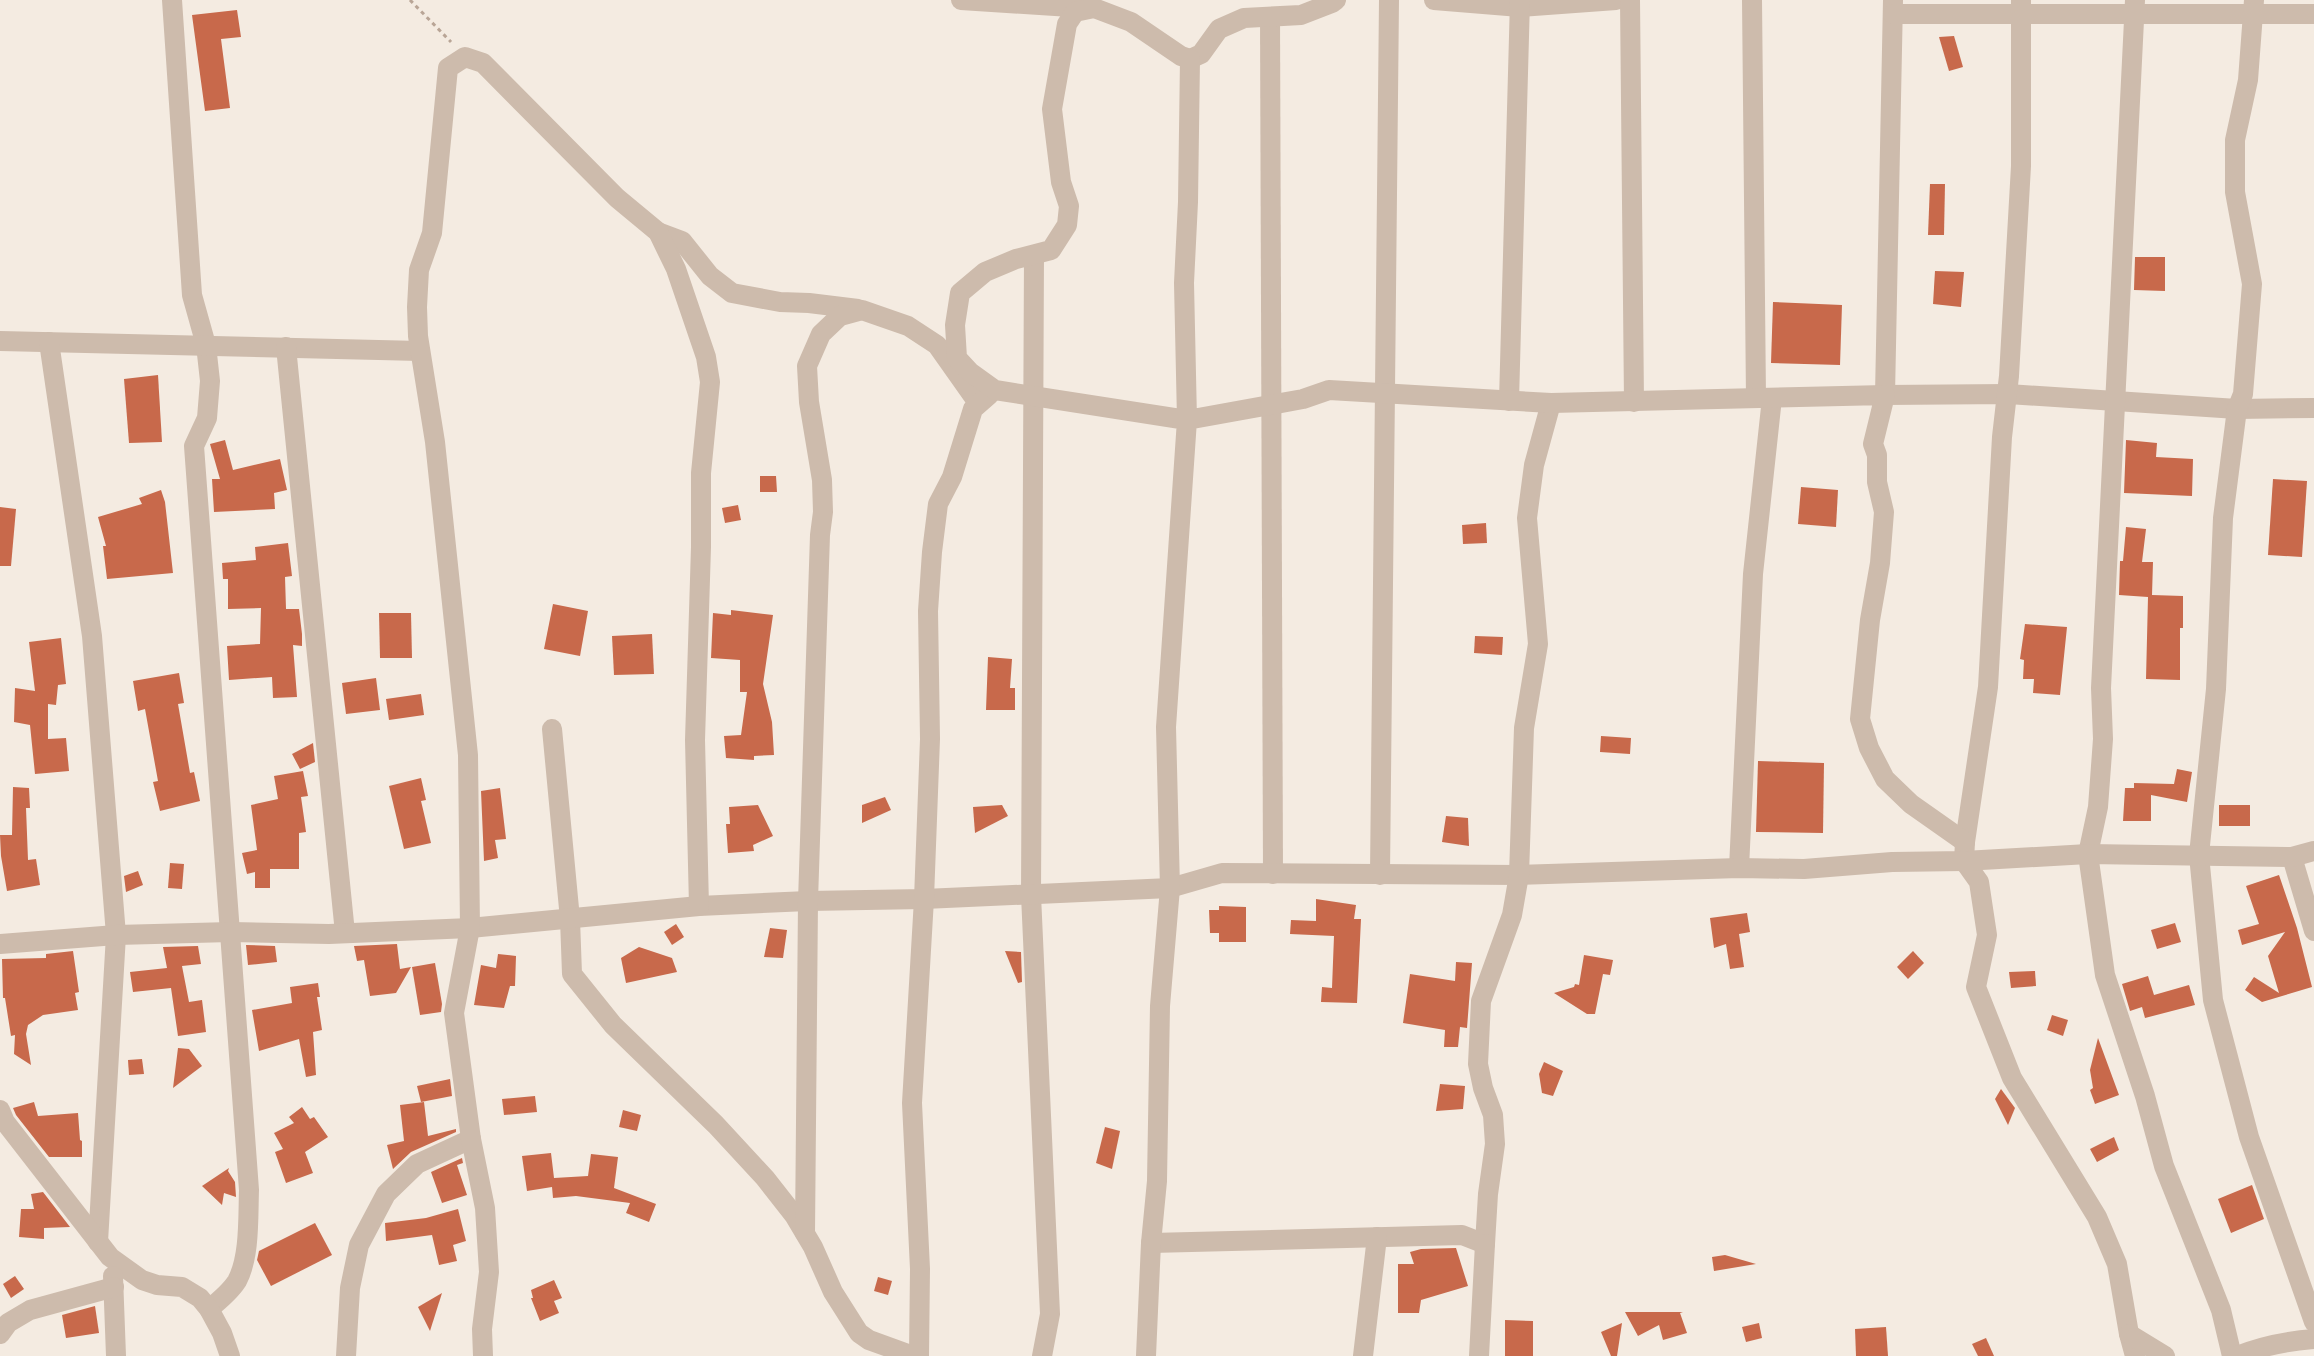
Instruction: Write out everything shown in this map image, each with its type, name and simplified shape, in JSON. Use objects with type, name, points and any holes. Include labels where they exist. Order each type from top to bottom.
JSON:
[{"type":"street","points":[[172,0],[192,295],[206,345],[210,381],[207,418],[194,446],[249,1190],[245,1254],[237,1280],[223,1298],[209,1309]]},
{"type":"street","points":[[961,0],[1094,8],[1131,22],[1190,59],[1201,54],[1219,29],[1244,18],[1301,15],[1336,0]]},
{"type":"street","points":[[1380,875],[1389,0]]},
{"type":"street","points":[[1434,0],[1520,4],[1616,0]]},
{"type":"street","points":[[1630,0],[1634,402]]},
{"type":"street","points":[[1739,868],[1764,398],[1752,0]]},
{"type":"street","points":[[1509,401],[1520,4]]},
{"type":"street","points":[[2135,1356],[2117,1264],[2102,1229],[2070,1170],[2012,1078],[1976,987],[1987,935],[1979,882],[1964,852],[1885,779],[1869,748],[1860,719],[1884,512],[1873,444],[1885,395],[1893,7],[2254,7],[2314,14]]},
{"type":"street","points":[[1964,852],[1988,687],[2002,437],[2008,394],[2023,103],[2020,7]]},
{"type":"street","points":[[2135,7],[2101,688],[2103,739],[2098,807],[2088,854],[2105,975],[2145,1096],[2164,1166],[2221,1310],[2234,1356],[2292,1340],[2314,1339]]},
{"type":"street","points":[[2254,7],[2248,80],[2235,140],[2235,192],[2252,284],[2243,394],[2237,409],[2223,518],[2216,689],[2199,855],[2213,1000],[2249,1137],[2314,1322]]},
{"type":"street","points":[[1094,8],[1075,12],[1067,24],[1052,109],[1061,182],[1069,206],[1067,225],[1051,250],[1016,259],[985,272],[960,293],[955,325],[957,358],[995,390],[1187,420],[1303,399],[1329,390],[1551,403],[2008,394],[2237,409],[2314,408]]},
{"type":"street","points":[[1270,17],[1273,874]]},
{"type":"street","points":[[483,1356],[482,1329],[489,1272],[485,1208],[471,1139],[454,1013],[470,928],[468,755],[435,442],[420,351],[417,307],[419,270],[432,233],[448,68],[465,57],[483,63],[617,198],[658,232],[682,241],[710,276],[732,293],[780,302],[862,310],[908,326],[937,345],[978,403]]},
{"type":"street","points":[[1146,1356],[1157,1181],[1160,1006],[1170,888],[1166,727],[1187,420],[1184,283],[1190,59]]},
{"type":"street","points":[[658,232],[676,269],[706,357],[710,382],[701,473],[695,740],[699,906]]},
{"type":"street","points":[[1034,255],[1031,895],[1050,1314],[1042,1356]]},
{"type":"street","points":[[805,1233],[808,901],[823,512],[822,480],[809,402],[807,366],[821,334],[840,316],[862,310]]},
{"type":"street","points":[[0,341],[420,351]]},
{"type":"street","points":[[49,342],[92,636],[116,935],[104,1249],[114,1287],[116,1356]]},
{"type":"street","points":[[286,347],[345,933]]},
{"type":"street","points":[[919,1356],[920,1269],[912,1103],[930,739],[928,611],[932,552],[938,504],[952,477],[973,409],[995,390]]},
{"type":"street","points":[[1479,1356],[1488,1194],[1495,1144],[1493,1115],[1478,1064],[1481,1001],[1512,915],[1519,875],[1524,728],[1538,644],[1527,518],[1534,465],[1551,403]]},
{"type":"street","points":[[552,729],[570,919],[572,974],[613,1025],[716,1125],[765,1178],[805,1233],[833,1292],[859,1333],[869,1340],[913,1356]]},
{"type":"street","points":[[0,944],[116,935],[345,933],[470,928],[699,906],[1170,888],[1222,873],[1519,875],[1804,869],[1964,852],[2292,857],[2314,851]]},
{"type":"street","points":[[2292,857],[2314,931]]},
{"type":"street","points":[[0,1110],[5,1122],[104,1249],[142,1280],[182,1287],[200,1298],[222,1333],[230,1356]]},
{"type":"street","points":[[346,1356],[350,1288],[359,1245],[386,1194],[417,1164],[471,1139]]},
{"type":"street","points":[[1151,1243],[1462,1235],[1485,1244]]},
{"type":"street","points":[[1363,1356],[1377,1237]]},
{"type":"street","points":[[0,1334],[8,1323],[30,1310],[114,1287]]},
{"type":"street","points":[[2129,1334],[2165,1356]]},
{"type":"path","points":[[410,0],[465,57]]},
{"type":"building","points":[[237,10],[241,37],[221,39],[230,108],[205,111],[192,15]]},
{"type":"building","points":[[1954,36],[1963,67],[1949,71],[1939,37]]},
{"type":"building","points":[[1930,184],[1945,184],[1944,235],[1928,235]]},
{"type":"building","points":[[2135,257],[2165,257],[2165,291],[2134,290]]},
{"type":"building","points":[[1935,271],[1964,272],[1961,307],[1933,304]]},
{"type":"building","points":[[1773,302],[1842,305],[1840,365],[1771,363]]},
{"type":"building","points":[[158,375],[162,442],[129,443],[124,379]]},
{"type":"building","points":[[225,440],[233,470],[280,459],[287,490],[274,493],[275,509],[214,512],[212,479],[220,479],[210,444]]},
{"type":"building","points":[[2126,440],[2157,443],[2156,457],[2193,459],[2192,496],[2124,493]]},
{"type":"building","points":[[760,476],[776,476],[777,492],[760,492]]},
{"type":"building","points":[[2273,479],[2307,481],[2302,557],[2268,555]]},
{"type":"building","points":[[1801,487],[1838,490],[1836,527],[1798,524]]},
{"type":"building","points":[[161,490],[173,573],[107,579],[103,546],[106,546],[98,517],[142,504],[139,498]]},
{"type":"building","points":[[738,505],[741,520],[725,523],[722,508]]},
{"type":"building","points":[[0,507],[16,509],[11,566],[0,566]]},
{"type":"building","points":[[1486,523],[1487,543],[1463,544],[1462,525]]},
{"type":"building","points":[[2126,527],[2146,529],[2142,562],[2153,562],[2152,595],[2183,596],[2180,680],[2146,679],[2148,597],[2119,595],[2120,561],[2123,561]]},
{"type":"building","points":[[288,543],[292,576],[285,577],[286,609],[299,609],[302,646],[293,645],[297,697],[273,698],[272,677],[229,680],[227,646],[260,644],[261,608],[228,609],[228,579],[223,579],[222,563],[256,560],[255,547]]},
{"type":"building","points":[[553,604],[588,611],[580,656],[544,649]]},
{"type":"building","points":[[731,610],[773,615],[763,684],[772,722],[774,755],[754,756],[754,760],[726,758],[724,736],[741,735],[747,692],[740,692],[740,660],[711,658],[713,613],[731,615]]},
{"type":"building","points":[[379,613],[411,613],[412,658],[380,658]]},
{"type":"building","points":[[2025,624],[2067,627],[2060,695],[2033,693],[2034,679],[2023,679],[2024,660],[2020,659]]},
{"type":"building","points":[[652,634],[654,674],[614,675],[612,636]]},
{"type":"building","points":[[1475,636],[1503,637],[1502,655],[1474,653]]},
{"type":"building","points":[[61,638],[66,684],[58,685],[56,705],[48,704],[48,739],[66,738],[69,771],[35,774],[30,725],[14,722],[15,688],[35,691],[29,642]]},
{"type":"building","points":[[988,657],[1012,659],[1010,688],[1015,688],[1015,710],[986,710]]},
{"type":"building","points":[[179,673],[184,703],[178,704],[190,773],[194,772],[200,801],[160,811],[153,782],[158,781],[145,709],[138,711],[133,681]]},
{"type":"building","points":[[376,678],[380,710],[346,714],[342,683]]},
{"type":"building","points":[[421,694],[424,715],[389,720],[386,699]]},
{"type":"building","points":[[1601,736],[1631,738],[1630,754],[1600,752]]},
{"type":"building","points":[[313,743],[315,762],[300,769],[292,754]]},
{"type":"building","points":[[1758,761],[1824,763],[1823,833],[1756,832]]},
{"type":"building","points":[[2177,769],[2192,772],[2187,802],[2151,795],[2151,821],[2123,821],[2125,788],[2134,788],[2134,783],[2174,784]]},
{"type":"building","points":[[303,771],[308,796],[301,797],[306,832],[299,833],[299,869],[270,869],[270,888],[255,888],[255,872],[247,874],[242,853],[257,850],[251,805],[278,799],[274,776]]},
{"type":"building","points":[[421,778],[426,800],[421,801],[431,843],[404,849],[389,786]]},
{"type":"building","points":[[13,787],[29,788],[30,808],[26,808],[28,860],[36,859],[40,885],[7,891],[0,835],[12,835]]},
{"type":"building","points":[[500,788],[506,839],[495,840],[498,858],[484,861],[481,791]]},
{"type":"building","points":[[885,797],[891,810],[862,823],[862,805]]},
{"type":"building","points":[[758,805],[773,836],[753,845],[754,851],[728,853],[726,824],[730,824],[729,807]]},
{"type":"building","points":[[1002,805],[1008,816],[975,833],[973,807]]},
{"type":"building","points":[[2219,805],[2250,805],[2250,826],[2219,826]]},
{"type":"building","points":[[1446,816],[1468,818],[1469,846],[1442,842]]},
{"type":"building","points":[[170,863],[184,864],[182,889],[168,888]]},
{"type":"building","points":[[138,871],[143,885],[126,892],[124,876]]},
{"type":"building","points":[[2279,875],[2312,987],[2262,1002],[2245,990],[2254,977],[2279,993],[2268,956],[2285,932],[2242,945],[2238,930],[2259,924],[2246,886]]},
{"type":"building","points":[[1316,899],[1356,905],[1354,919],[1361,919],[1357,1003],[1321,1002],[1322,987],[1332,988],[1334,936],[1290,934],[1291,920],[1316,921]]},
{"type":"building","points":[[1219,906],[1246,907],[1246,942],[1219,942],[1219,933],[1210,933],[1209,910],[1219,910]]},
{"type":"building","points":[[1747,913],[1750,932],[1739,934],[1744,967],[1730,969],[1726,944],[1714,948],[1710,918]]},
{"type":"building","points":[[2175,923],[2181,942],[2157,949],[2151,930]]},
{"type":"building","points":[[676,924],[684,937],[672,945],[664,932]]},
{"type":"building","points":[[770,928],[787,930],[783,958],[764,957]]},
{"type":"building","points":[[397,944],[400,969],[411,967],[396,993],[370,996],[364,960],[357,961],[354,946]]},
{"type":"building","points":[[246,945],[275,946],[277,962],[248,965]]},
{"type":"building","points":[[198,946],[201,964],[182,966],[189,1002],[202,1000],[206,1032],[178,1036],[171,988],[133,992],[130,972],[167,968],[163,947]]},
{"type":"building","points":[[639,947],[672,958],[677,972],[626,983],[621,958]]},
{"type":"building","points":[[73,951],[79,992],[75,993],[78,1010],[43,1015],[28,1025],[26,1034],[31,1065],[14,1054],[15,1035],[11,1036],[3,998],[2,959],[46,958],[46,954]]},
{"type":"building","points":[[1005,951],[1021,952],[1022,982],[1018,983]]},
{"type":"building","points":[[1913,951],[1924,963],[1908,979],[1897,967]]},
{"type":"building","points":[[498,954],[516,956],[515,986],[510,986],[504,1008],[474,1005],[481,965],[496,968]]},
{"type":"building","points":[[1584,955],[1613,960],[1610,975],[1603,974],[1595,1014],[1587,1014],[1554,993],[1579,985]]},
{"type":"building","points":[[1456,962],[1472,963],[1467,1028],[1460,1027],[1458,1047],[1444,1047],[1445,1030],[1403,1023],[1410,974],[1455,981]]},
{"type":"building","points":[[435,963],[441,1012],[420,1015],[412,967]]},
{"type":"building","points":[[2035,971],[2036,986],[2011,988],[2009,972]]},
{"type":"building","points":[[2148,976],[2154,995],[2189,985],[2195,1005],[2145,1018],[2142,1007],[2130,1011],[2122,984]]},
{"type":"building","points":[[318,983],[322,1030],[313,1032],[316,1075],[306,1077],[299,1039],[259,1051],[252,1010],[292,1003],[290,987]]},
{"type":"building","points":[[2052,1015],[2068,1020],[2063,1036],[2047,1030]]},
{"type":"building","points":[[2098,1038],[2119,1095],[2095,1104],[2090,1090],[2093,1088],[2090,1070]]},
{"type":"building","points":[[178,1048],[189,1049],[202,1066],[173,1088]]},
{"type":"building","points":[[142,1059],[144,1074],[129,1075],[128,1060]]},
{"type":"building","points":[[1544,1062],[1563,1071],[1553,1096],[1542,1093],[1539,1074]]},
{"type":"building","points":[[450,1079],[452,1096],[421,1102],[417,1086]]},
{"type":"building","points":[[1440,1084],[1465,1086],[1463,1109],[1436,1111]]},
{"type":"building","points":[[2001,1089],[2015,1108],[2008,1125],[1995,1099]]},
{"type":"building","points":[[535,1096],[537,1112],[504,1115],[502,1099]]},
{"type":"building","points":[[34,1102],[38,1116],[78,1113],[82,1157],[49,1157],[13,1108]]},
{"type":"building","points":[[424,1102],[428,1136],[456,1129],[456,1132],[411,1152],[393,1169],[387,1145],[404,1141],[400,1105]]},
{"type":"building","points":[[302,1107],[310,1119],[314,1117],[328,1137],[305,1152],[313,1173],[286,1183],[275,1152],[283,1149],[274,1133],[294,1123],[289,1117]]},
{"type":"building","points":[[623,1110],[641,1115],[637,1131],[619,1127]]},
{"type":"building","points":[[1105,1127],[1120,1131],[1112,1169],[1096,1163]]},
{"type":"building","points":[[2114,1137],[2119,1150],[2097,1162],[2090,1149]]},
{"type":"building","points":[[551,1153],[554,1178],[588,1176],[591,1154],[618,1157],[614,1188],[656,1204],[649,1222],[626,1213],[630,1203],[576,1196],[553,1198],[552,1187],[527,1191],[522,1156]]},
{"type":"building","points":[[462,1158],[463,1163],[457,1165],[467,1195],[442,1203],[431,1172]]},
{"type":"building","points":[[229,1168],[235,1182],[236,1197],[224,1193],[222,1205],[202,1186]]},
{"type":"building","points":[[2252,1185],[2264,1219],[2231,1233],[2218,1199]]},
{"type":"building","points":[[43,1192],[70,1227],[44,1228],[44,1239],[19,1237],[21,1209],[34,1209],[31,1194]]},
{"type":"building","points":[[458,1209],[466,1241],[453,1245],[457,1261],[439,1265],[432,1235],[386,1241],[385,1223],[426,1218]]},
{"type":"building","points":[[315,1223],[332,1255],[271,1286],[257,1260],[259,1251]]},
{"type":"building","points":[[1456,1248],[1468,1286],[1421,1300],[1419,1313],[1398,1313],[1398,1264],[1414,1264],[1410,1252]]},
{"type":"building","points":[[1725,1255],[1756,1264],[1714,1271],[1712,1257]]},
{"type":"building","points":[[15,1276],[24,1289],[11,1298],[3,1284]]},
{"type":"building","points":[[878,1277],[892,1281],[888,1295],[874,1291]]},
{"type":"building","points":[[554,1280],[562,1298],[554,1301],[559,1313],[540,1321],[531,1290]]},
{"type":"building","points":[[442,1293],[430,1331],[418,1307]]},
{"type":"building","points":[[95,1306],[99,1333],[66,1338],[62,1315]]},
{"type":"building","points":[[1625,1312],[1683,1312],[1680,1313],[1687,1333],[1663,1340],[1659,1325],[1638,1336]]},
{"type":"building","points":[[1505,1320],[1533,1321],[1533,1356],[1505,1356]]},
{"type":"building","points":[[1622,1323],[1617,1356],[1611,1356],[1601,1332]]},
{"type":"building","points":[[1759,1323],[1762,1338],[1746,1342],[1742,1327]]},
{"type":"building","points":[[1886,1327],[1888,1356],[1856,1356],[1855,1329]]},
{"type":"building","points":[[1986,1338],[1994,1356],[1978,1356],[1972,1344]]}]
